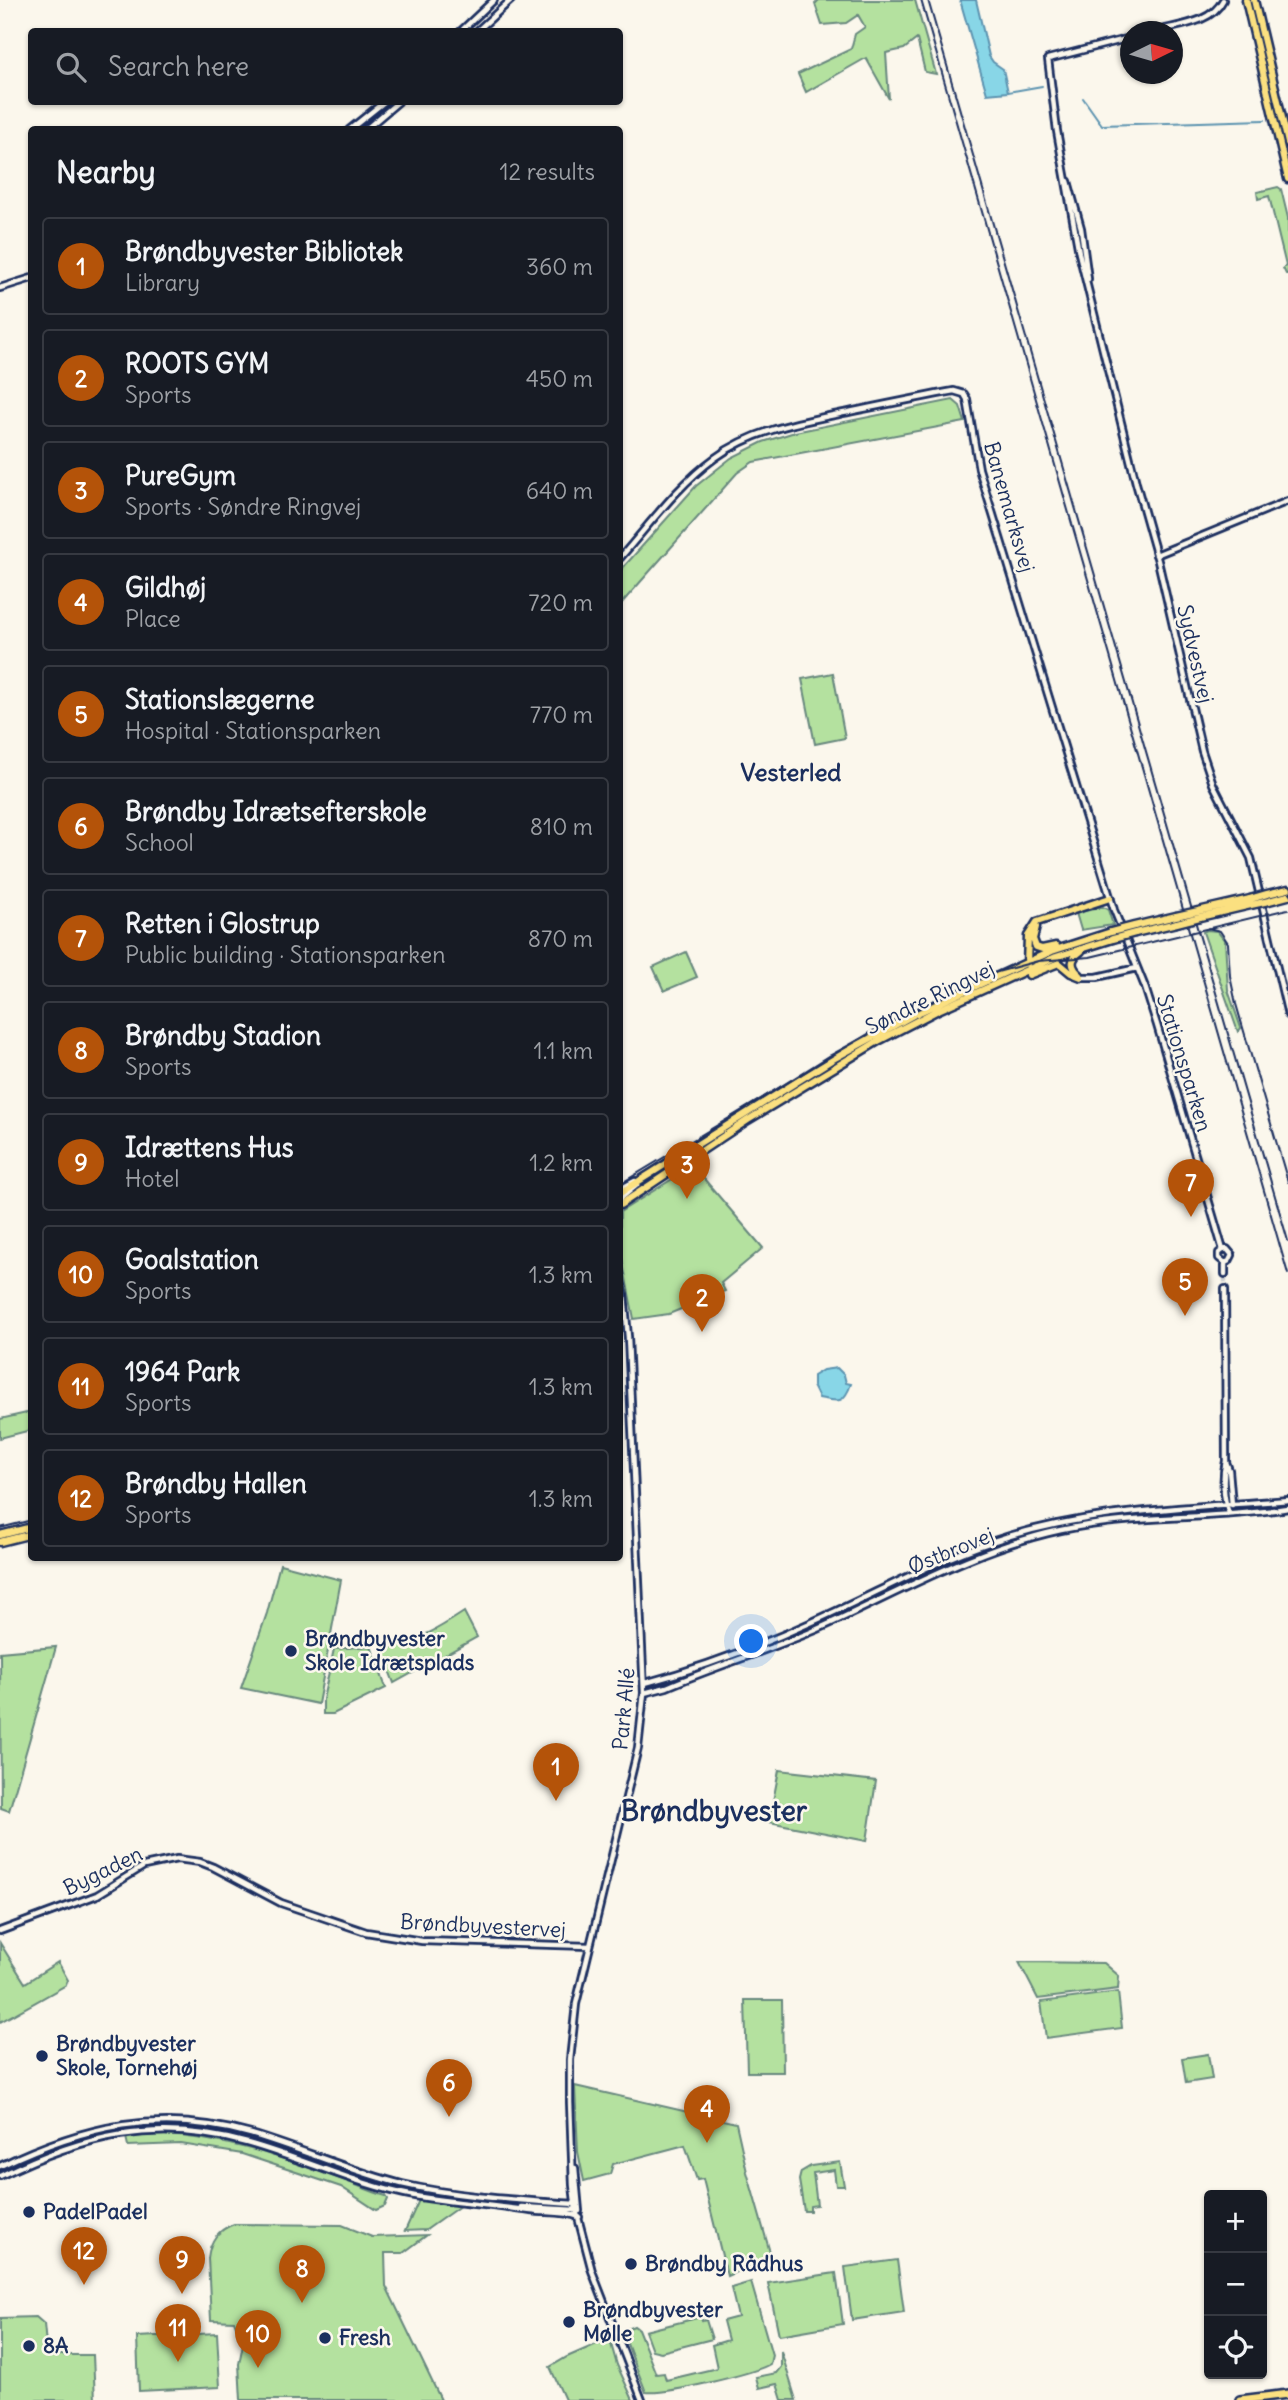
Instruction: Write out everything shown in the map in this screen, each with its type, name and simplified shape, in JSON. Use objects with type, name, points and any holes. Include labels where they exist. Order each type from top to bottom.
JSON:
[{"type":"highway","points":[[1240,2400],[1288,2394]]},
{"type":"main road","points":[[1246,0],[1288,179]]},
{"type":"main road","points":[[1254,0],[1288,143]]},
{"type":"main road","name":"Søndre Ringvej","points":[[623,1189],[865,1041],[949,998],[1052,951],[1250,902],[1288,889]]},
{"type":"main road","name":"Søndre Ringvej","points":[[1268,897],[1288,896]]},
{"type":"main road","points":[[1027,964],[1030,931],[1037,922],[1110,898]]},
{"type":"main road","points":[[1045,919],[1034,932],[1034,943],[1039,949],[1091,935],[1112,936]]},
{"type":"main road","name":"Søndre Ringvej","points":[[623,1203],[748,1120],[842,1062],[936,1011],[1056,957],[1112,936]]},
{"type":"main road","points":[[1081,977],[1073,968],[1072,962],[1075,955],[1089,946]]},
{"type":"main road","points":[[1003,981],[1057,963],[1063,964],[1071,973],[1081,977]]},
{"type":"main road","points":[[0,1535],[28,1528]]},
{"type":"main road","points":[[0,1542],[28,1535]]},
{"type":"street","points":[[464,28],[494,0]]},
{"type":"street","points":[[480,28],[511,0]]},
{"type":"street","points":[[1183,23],[1209,16],[1223,0]]},
{"type":"street","name":"Sydvestvej","points":[[1120,41],[1048,59],[1057,131],[1081,228],[1090,293],[1202,751],[1213,785],[1251,858],[1288,1015]]},
{"type":"street","points":[[354,126],[380,105]]},
{"type":"street","points":[[370,126],[394,105]]},
{"type":"street","points":[[0,288],[28,279]]},
{"type":"street","name":"Banemarksvej","points":[[623,555],[693,476],[721,454],[751,437],[792,424],[954,391],[961,392],[967,400],[977,466],[1110,898],[1137,968]]},
{"type":"street","points":[[1156,555],[1288,501]]},
{"type":"street","points":[[1081,977],[1097,977],[1137,968]]},
{"type":"street","name":"Stationsparken","points":[[1137,968],[1155,1018],[1223,1250]]},
{"type":"street","points":[[623,1197],[652,1174]]},
{"type":"street","points":[[1223,1250],[1232,1255],[1225,1263],[1219,1258],[1219,1253],[1223,1250]]},
{"type":"street","points":[[1225,1263],[1225,1274]]},
{"type":"street","points":[[1224,1289],[1229,1513]]},
{"type":"street","name":"Park Allé","points":[[623,1290],[628,1337],[645,1683],[638,1748],[576,2004],[570,2049],[571,2135],[577,2207],[592,2272],[642,2400]]},
{"type":"street","name":"Østbrovej","points":[[645,1683],[690,1670],[809,1624],[955,1555],[999,1539],[1087,1518],[1288,1500]]},
{"type":"street","name":"Østbrovej","points":[[644,1693],[667,1687],[811,1632],[925,1577],[1025,1539],[1095,1524],[1288,1508]]},
{"type":"street","name":"Bygaden","points":[[0,1931],[97,1895],[138,1869],[170,1859],[190,1860],[213,1867],[296,1909]]},
{"type":"street","name":"Brøndbyvestervej","points":[[296,1909],[391,1938],[464,1944],[589,1947]]},
{"type":"street","points":[[0,2166],[40,2147],[97,2129],[142,2123],[191,2123],[252,2135],[405,2185],[577,2207]]},
{"type":"street","points":[[0,2176],[51,2152],[91,2140],[129,2133],[176,2131],[248,2143],[372,2186],[404,2194],[576,2215],[579,2218]]},
{"type":"street","points":[[511,2207],[577,2207]]},
{"type":"green space","points":[[819,0],[915,0],[936,74],[925,72],[917,39],[904,49],[886,53],[889,99],[866,58],[806,92],[798,74],[851,49],[855,34],[865,27],[858,15],[846,23],[822,25],[815,4]]},
{"type":"green space","points":[[1278,187],[1281,189],[1288,218],[1288,274],[1283,268],[1286,266],[1269,196],[1258,199],[1257,192]]},
{"type":"green space","points":[[953,400],[960,406],[965,422],[753,462],[737,473],[623,602],[623,568],[696,486],[731,458],[763,442],[795,432]]},
{"type":"green space","points":[[833,673],[845,738],[815,744],[802,679]]},
{"type":"green space","points":[[1103,907],[1108,910],[1113,925],[1081,930],[1076,913]]},
{"type":"green space","points":[[1217,931],[1225,941],[1228,990],[1241,1028],[1238,1032],[1203,932]]},
{"type":"green space","points":[[686,952],[697,977],[664,991],[653,967]]},
{"type":"green space","points":[[693,1166],[763,1248],[721,1283],[725,1291],[669,1314],[634,1319],[623,1263],[623,1210]]},
{"type":"green space","points":[[28,1413],[28,1431],[0,1438],[0,1419]]},
{"type":"green space","name":"Brøndbyvester Skole Idrætsplads","points":[[280,1564],[341,1580],[318,1704],[241,1688],[267,1613]]},
{"type":"green space","points":[[464,1612],[477,1637],[394,1683],[382,1652],[384,1648],[406,1643],[426,1634]]},
{"type":"green space","points":[[371,1646],[386,1688],[333,1714],[323,1714],[323,1699],[334,1649]]},
{"type":"green space","points":[[56,1647],[9,1811],[1,1808],[0,1652]]},
{"type":"green space","points":[[779,1770],[876,1781],[867,1841],[769,1822]]},
{"type":"green space","points":[[0,1943],[25,1983],[58,1962],[68,1980],[66,1985],[0,2022]]},
{"type":"green space","points":[[1019,1962],[1104,1963],[1119,1976],[1118,1989],[1038,1999]]},
{"type":"green space","points":[[1118,1992],[1122,2028],[1046,2038],[1041,2002]]},
{"type":"green space","points":[[745,2000],[782,2000],[783,2072],[747,2072]]},
{"type":"green space","points":[[1208,2054],[1212,2079],[1186,2083],[1182,2058]]},
{"type":"green space","points":[[575,2086],[736,2123],[771,2256],[727,2276],[703,2179],[697,2180],[685,2145],[613,2164],[610,2174],[584,2181],[578,2152]]},
{"type":"green space","points":[[161,2135],[206,2139],[250,2149],[342,2179],[388,2199],[385,2206],[376,2210],[341,2187],[242,2154],[181,2144],[128,2146],[126,2137]]},
{"type":"green space","points":[[840,2162],[844,2186],[836,2186],[834,2170],[813,2173],[817,2205],[810,2206],[810,2211],[804,2211],[799,2180],[801,2172],[811,2166]]},
{"type":"green space","points":[[419,2200],[460,2206],[426,2230],[405,2231]]},
{"type":"green space","points":[[234,2224],[342,2225],[372,2237],[427,2235],[403,2253],[385,2253],[386,2286],[441,2400],[241,2400],[239,2364],[243,2344],[234,2321],[211,2320],[208,2258],[216,2236]]},
{"type":"green space","points":[[897,2260],[904,2312],[852,2320],[845,2267]]},
{"type":"green space","points":[[836,2273],[843,2324],[779,2335],[768,2283]]},
{"type":"green space","points":[[751,2282],[772,2355],[770,2364],[710,2382],[646,2392],[622,2331],[634,2326],[638,2329],[656,2374],[664,2373],[666,2380],[717,2368],[712,2345],[728,2340],[723,2321],[738,2317],[731,2288]]},
{"type":"green space","points":[[36,2317],[44,2324],[47,2355],[93,2355],[95,2400],[0,2400],[0,2318]]},
{"type":"green space","points":[[701,2317],[702,2321],[706,2320],[712,2339],[661,2352],[652,2350],[645,2331]]},
{"type":"green space","points":[[217,2333],[220,2387],[139,2391],[137,2337]]},
{"type":"green space","points":[[606,2340],[611,2344],[633,2400],[565,2400],[550,2367]]},
{"type":"green space","points":[[781,2351],[796,2400],[782,2400],[777,2384],[759,2388],[756,2377],[776,2373],[781,2367]]},
{"type":"water","points":[[960,0],[976,0],[989,56],[1003,69],[1008,92],[987,94]]},
{"type":"water","points":[[837,1368],[844,1375],[846,1383],[851,1384],[846,1395],[836,1401],[819,1398],[813,1386],[813,1376],[823,1370]]},
{"type":"waterway","points":[[1008,92],[1042,86]]},
{"type":"waterway","points":[[1083,98],[1102,125],[1265,120]]},
{"type":"tunnel","points":[[1225,1274],[1225,1289]]},
{"type":"tram line","points":[[928,0],[1288,1241]]},
{"type":"tram line","points":[[623,1182],[873,1031],[990,974],[1038,961],[1090,957],[1288,909]]},
{"type":"tram line","points":[[1208,928],[1220,931],[1228,943],[1230,976],[1236,1004],[1288,1182]]},
{"type":"tram line","points":[[0,1528],[28,1521]]},
{"type":"railway","points":[[921,0],[1288,1274]]},
{"type":"place","name":"PureGym","points":[[687,1199]]},
{"type":"place","name":"Retten i Glostrup","points":[[1191,1217]]},
{"type":"place","name":"Stationslægerne","points":[[1185,1316]]},
{"type":"place","name":"ROOTS GYM","points":[[702,1332]]},
{"type":"place","name":"Brøndbyvester Skole Idrætsplads","points":[[291,1651]]},
{"type":"place","name":"Brøndbyvester Bibliotek","points":[[556,1801]]},
{"type":"place","name":"Brøndbyvester Skole, Tornehøj","points":[[42,2056]]},
{"type":"place","name":"Brøndby Idrætsefterskole","points":[[449,2117]]},
{"type":"place","name":"Gildhøj","points":[[707,2143]]},
{"type":"place","name":"PadelPadel","points":[[29,2212]]},
{"type":"place","name":"Brøndby Rådhus","points":[[631,2264]]},
{"type":"place","name":"Brøndby Hallen","points":[[84,2285]]},
{"type":"place","name":"Idrættens Hus","points":[[182,2294]]},
{"type":"place","name":"Brøndby Stadion","points":[[302,2303]]},
{"type":"place","name":"Brøndbyvester Mølle","points":[[569,2322]]},
{"type":"place","name":"Fresh","points":[[325,2338]]},
{"type":"place","name":"8A","points":[[29,2346]]},
{"type":"place","name":"1964 Park","points":[[178,2362]]},
{"type":"place","name":"Goalstation","points":[[258,2368]]},
{"type":"district","name":"Vesterled","points":[[791,773]]},
{"type":"district","name":"Brøndbyvester","points":[[714,1811]]}]
